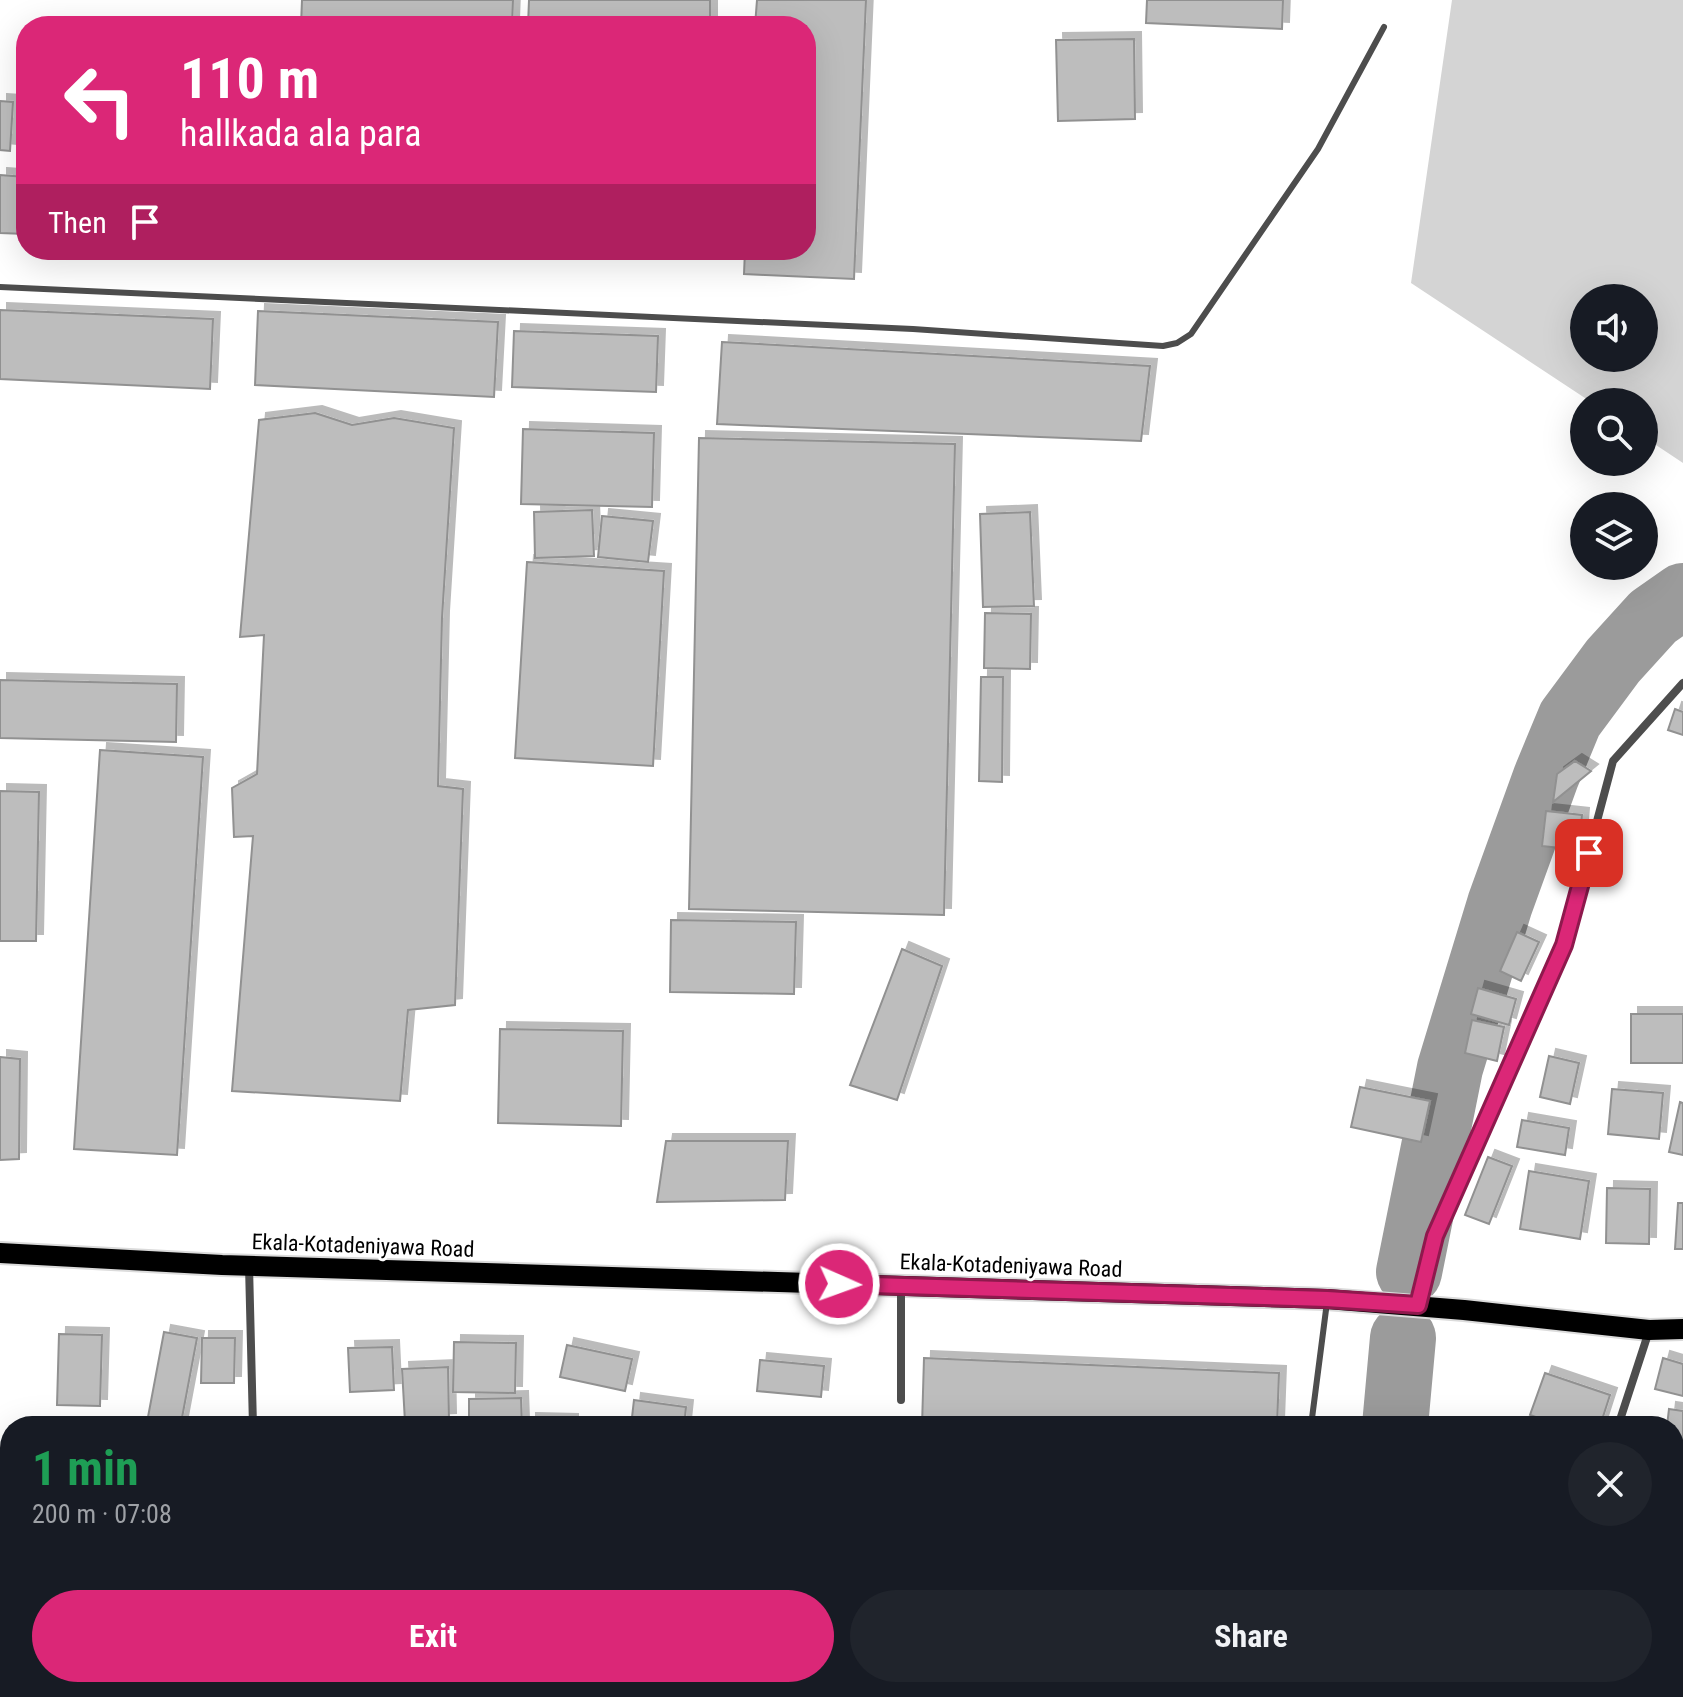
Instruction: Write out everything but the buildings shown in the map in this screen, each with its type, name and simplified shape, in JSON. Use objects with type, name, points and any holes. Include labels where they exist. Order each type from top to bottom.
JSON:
[{"type":"main road","name":"Ekala-Kotadeniyawa Road","points":[[0,1253],[249,1266],[1327,1299],[1418,1305],[1649,1330],[1683,1329]]},
{"type":"street","points":[[1418,1305],[1435,1236],[1564,945],[1613,761],[1683,683]]},
{"type":"street","points":[[249,1266],[253,1416]]},
{"type":"street","points":[[901,1286],[901,1400]]},
{"type":"street","points":[[1621,1416],[1649,1330]]},
{"type":"lane","points":[[0,287],[913,329],[1163,346],[1177,343],[1191,334],[1318,149],[1384,27]]},
{"type":"lane","points":[[1312,1416],[1327,1299]]},
{"type":"shaded area","points":[[1452,0],[1683,0],[1683,463],[1658,446],[1658,388],[1570,388],[1411,283]]},
{"type":"waterway","points":[[1409,1272],[1450,1068],[1500,904],[1546,777],[1570,719],[1613,661],[1653,617],[1683,596]]},
{"type":"waterway","points":[[1396,1416],[1403,1338]]},
{"type":"route","points":[[839,1284],[1327,1299],[1418,1305],[1435,1236],[1564,945],[1589,853]]}]
